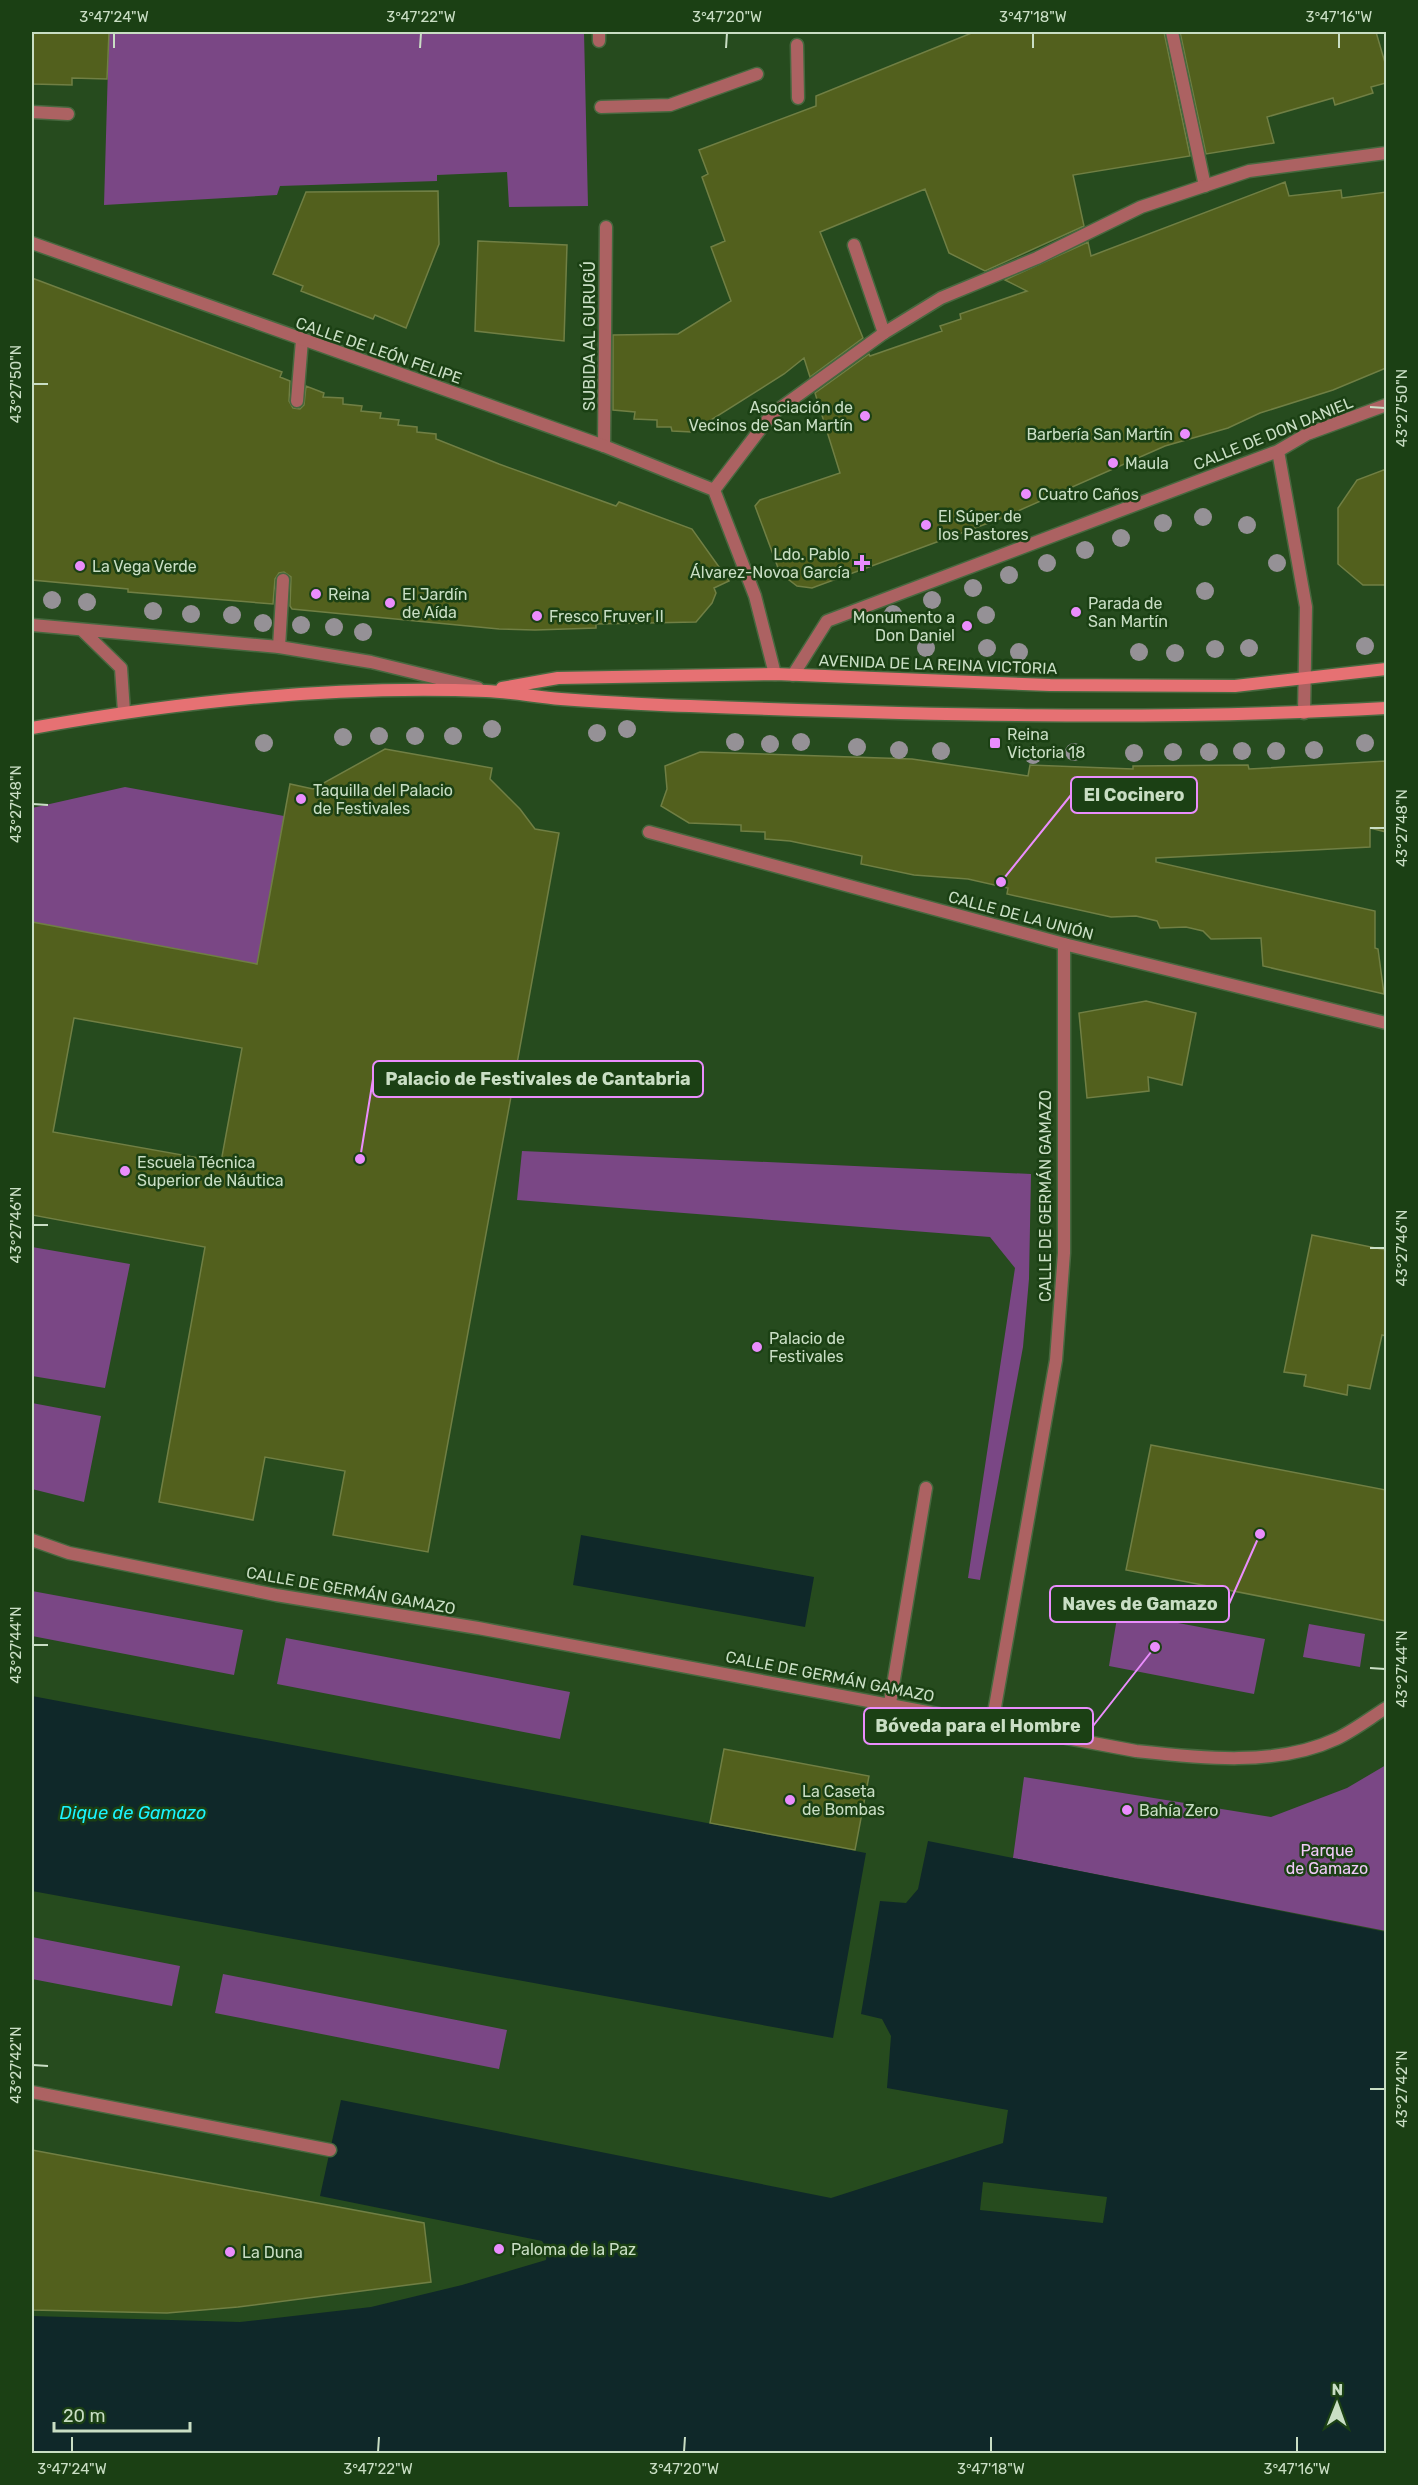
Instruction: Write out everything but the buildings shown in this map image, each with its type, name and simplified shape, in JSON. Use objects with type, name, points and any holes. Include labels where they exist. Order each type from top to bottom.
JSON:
[{"type":"main road","name":"AVENIDA DE LA REINA VICTORIA","points":[[489,691],[558,678],[775,674],[1137,687],[1235,686],[1305,676],[1386,669]]},
{"type":"main road","name":"AVENIDA DE LA REINA VICTORIA","points":[[32,728],[124,712],[222,699],[319,692],[489,691],[558,699],[765,709],[1082,715],[1304,712],[1386,708]]},
{"type":"street","points":[[1172,32],[1204,186]]},
{"type":"street","points":[[798,45],[798,98]]},
{"type":"street","points":[[601,107],[670,105],[757,74]]},
{"type":"street","points":[[32,112],[68,114]]},
{"type":"street","points":[[775,674],[755,596],[714,490],[772,414],[884,333],[941,298],[1037,258],[1141,207],[1249,171],[1386,153]]},
{"type":"street","name":"SUBIDA AL GURUGÚ","points":[[604,446],[606,227]]},
{"type":"street","name":"CALLE DE LEÓN FELIPE","points":[[32,243],[604,446],[714,490]]},
{"type":"street","points":[[854,245],[884,333]]},
{"type":"street","points":[[297,401],[302,340]]},
{"type":"street","name":"CALLE DE DON DANIEL","points":[[793,675],[826,621],[1278,451],[1306,434],[1386,405]]},
{"type":"street","points":[[1278,451],[1306,608],[1304,712]]},
{"type":"street","points":[[279,647],[283,580]]},
{"type":"street","name":"AVENIDA DE LA REINA VICTORIA","points":[[32,625],[279,647],[371,662],[489,691]]},
{"type":"street","points":[[83,631],[121,668],[124,712]]},
{"type":"street","name":"CALLE DE LA UNIÓN","points":[[649,832],[1064,944],[1386,1023]]},
{"type":"street","name":"CALLE DE GERMÁN GAMAZO","points":[[32,1540],[69,1553],[276,1595],[478,1628],[993,1724],[1056,1360],[1064,1253],[1064,944]]},
{"type":"street","points":[[890,1703],[926,1488]]},
{"type":"street","points":[[993,1724],[1136,1751],[1201,1758],[1272,1757],[1335,1740],[1386,1708]]},
{"type":"street","points":[[32,2092],[330,2151]]},
{"type":"green space","points":[[109,32],[584,32],[588,206],[509,207],[507,172],[437,175],[437,181],[280,186],[277,195],[104,205]]},
{"type":"green space","points":[[125,787],[284,816],[257,964],[32,922],[32,808]]},
{"type":"green space","points":[[522,1151],[1031,1174],[1029,1279],[1023,1347],[980,1580],[968,1578],[1015,1268],[990,1237],[517,1200]]},
{"type":"green space","points":[[32,1247],[130,1264],[105,1388],[32,1376]]},
{"type":"green space","points":[[32,1403],[101,1416],[84,1502],[32,1489]]},
{"type":"green space","points":[[32,1591],[243,1630],[234,1675],[32,1636]]},
{"type":"green space","points":[[1118,1612],[1265,1639],[1254,1694],[1109,1666]]},
{"type":"green space","points":[[1309,1624],[1365,1634],[1360,1667],[1303,1657]]},
{"type":"green space","points":[[286,1638],[570,1692],[560,1739],[277,1684]]},
{"type":"green space","name":"Parque de Gamazo","points":[[1386,1765],[1386,1931],[1013,1858],[1024,1777],[1271,1817],[1347,1788]]},
{"type":"green space","points":[[32,1937],[180,1966],[172,2006],[32,1979]]},
{"type":"green space","points":[[223,1974],[507,2030],[499,2069],[215,2013]]},
{"type":"water","points":[[581,1535],[814,1577],[805,1627],[573,1585]]},
{"type":"water","name":"Dique de Gamazo","points":[[32,1696],[866,1853],[833,2038],[32,1891]]},
{"type":"water","points":[[928,1841],[1386,1932],[1386,2453],[32,2454],[32,2316],[240,2322],[371,2307],[462,2285],[546,2260],[547,2249],[542,2241],[320,2196],[341,2100],[831,2198],[1003,2143],[1008,2110],[887,2088],[891,2036],[882,2019],[861,2014],[880,1901],[906,1903],[918,1889]]},
{"type":"pier","points":[[983,2182],[1107,2197],[1103,2223],[980,2210]]},
{"type":"place","name":"Asociación de Vecinos de San Martín","points":[[865,416]]},
{"type":"place","name":"Barbería San Martín","points":[[1185,434]]},
{"type":"place","name":"Maula","points":[[1113,463]]},
{"type":"place","name":"Cuatro Caños","points":[[1026,494]]},
{"type":"place","name":"El Súper de los Pastores","points":[[926,525]]},
{"type":"place","name":"Ldo. Pablo Álvarez-Novoa García","points":[[862,563]]},
{"type":"place","name":"La Vega Verde","points":[[80,566]]},
{"type":"place","name":"Reina","points":[[316,594]]},
{"type":"place","name":"El Jardín de Aída","points":[[390,603]]},
{"type":"place","name":"Parada de San Martín","points":[[1076,612]]},
{"type":"place","name":"Fresco Fruver II","points":[[537,616]]},
{"type":"place","name":"Monumento a Don Daniel","points":[[967,626]]},
{"type":"place","name":"Reina Victoria 18","points":[[995,743]]},
{"type":"place","name":"Taquilla del Palacio de Festivales","points":[[301,799]]},
{"type":"place","name":"El Cocinero","points":[[1001,882]]},
{"type":"place","name":"Palacio de Festivales de Cantabria","points":[[360,1159]]},
{"type":"place","name":"Escuela Técnica Superior de Náutica","points":[[125,1171]]},
{"type":"place","name":"Palacio de Festivales","points":[[757,1347]]},
{"type":"place","name":"Naves de Gamazo","points":[[1260,1534]]},
{"type":"place","name":"Bóveda para el Hombre","points":[[1155,1647]]},
{"type":"place","name":"La Caseta de Bombas","points":[[790,1800]]},
{"type":"place","name":"Bahía Zero","points":[[1127,1810]]},
{"type":"place","name":"Paloma de la Paz","points":[[499,2249]]},
{"type":"place","name":"La Duna","points":[[230,2252]]}]
